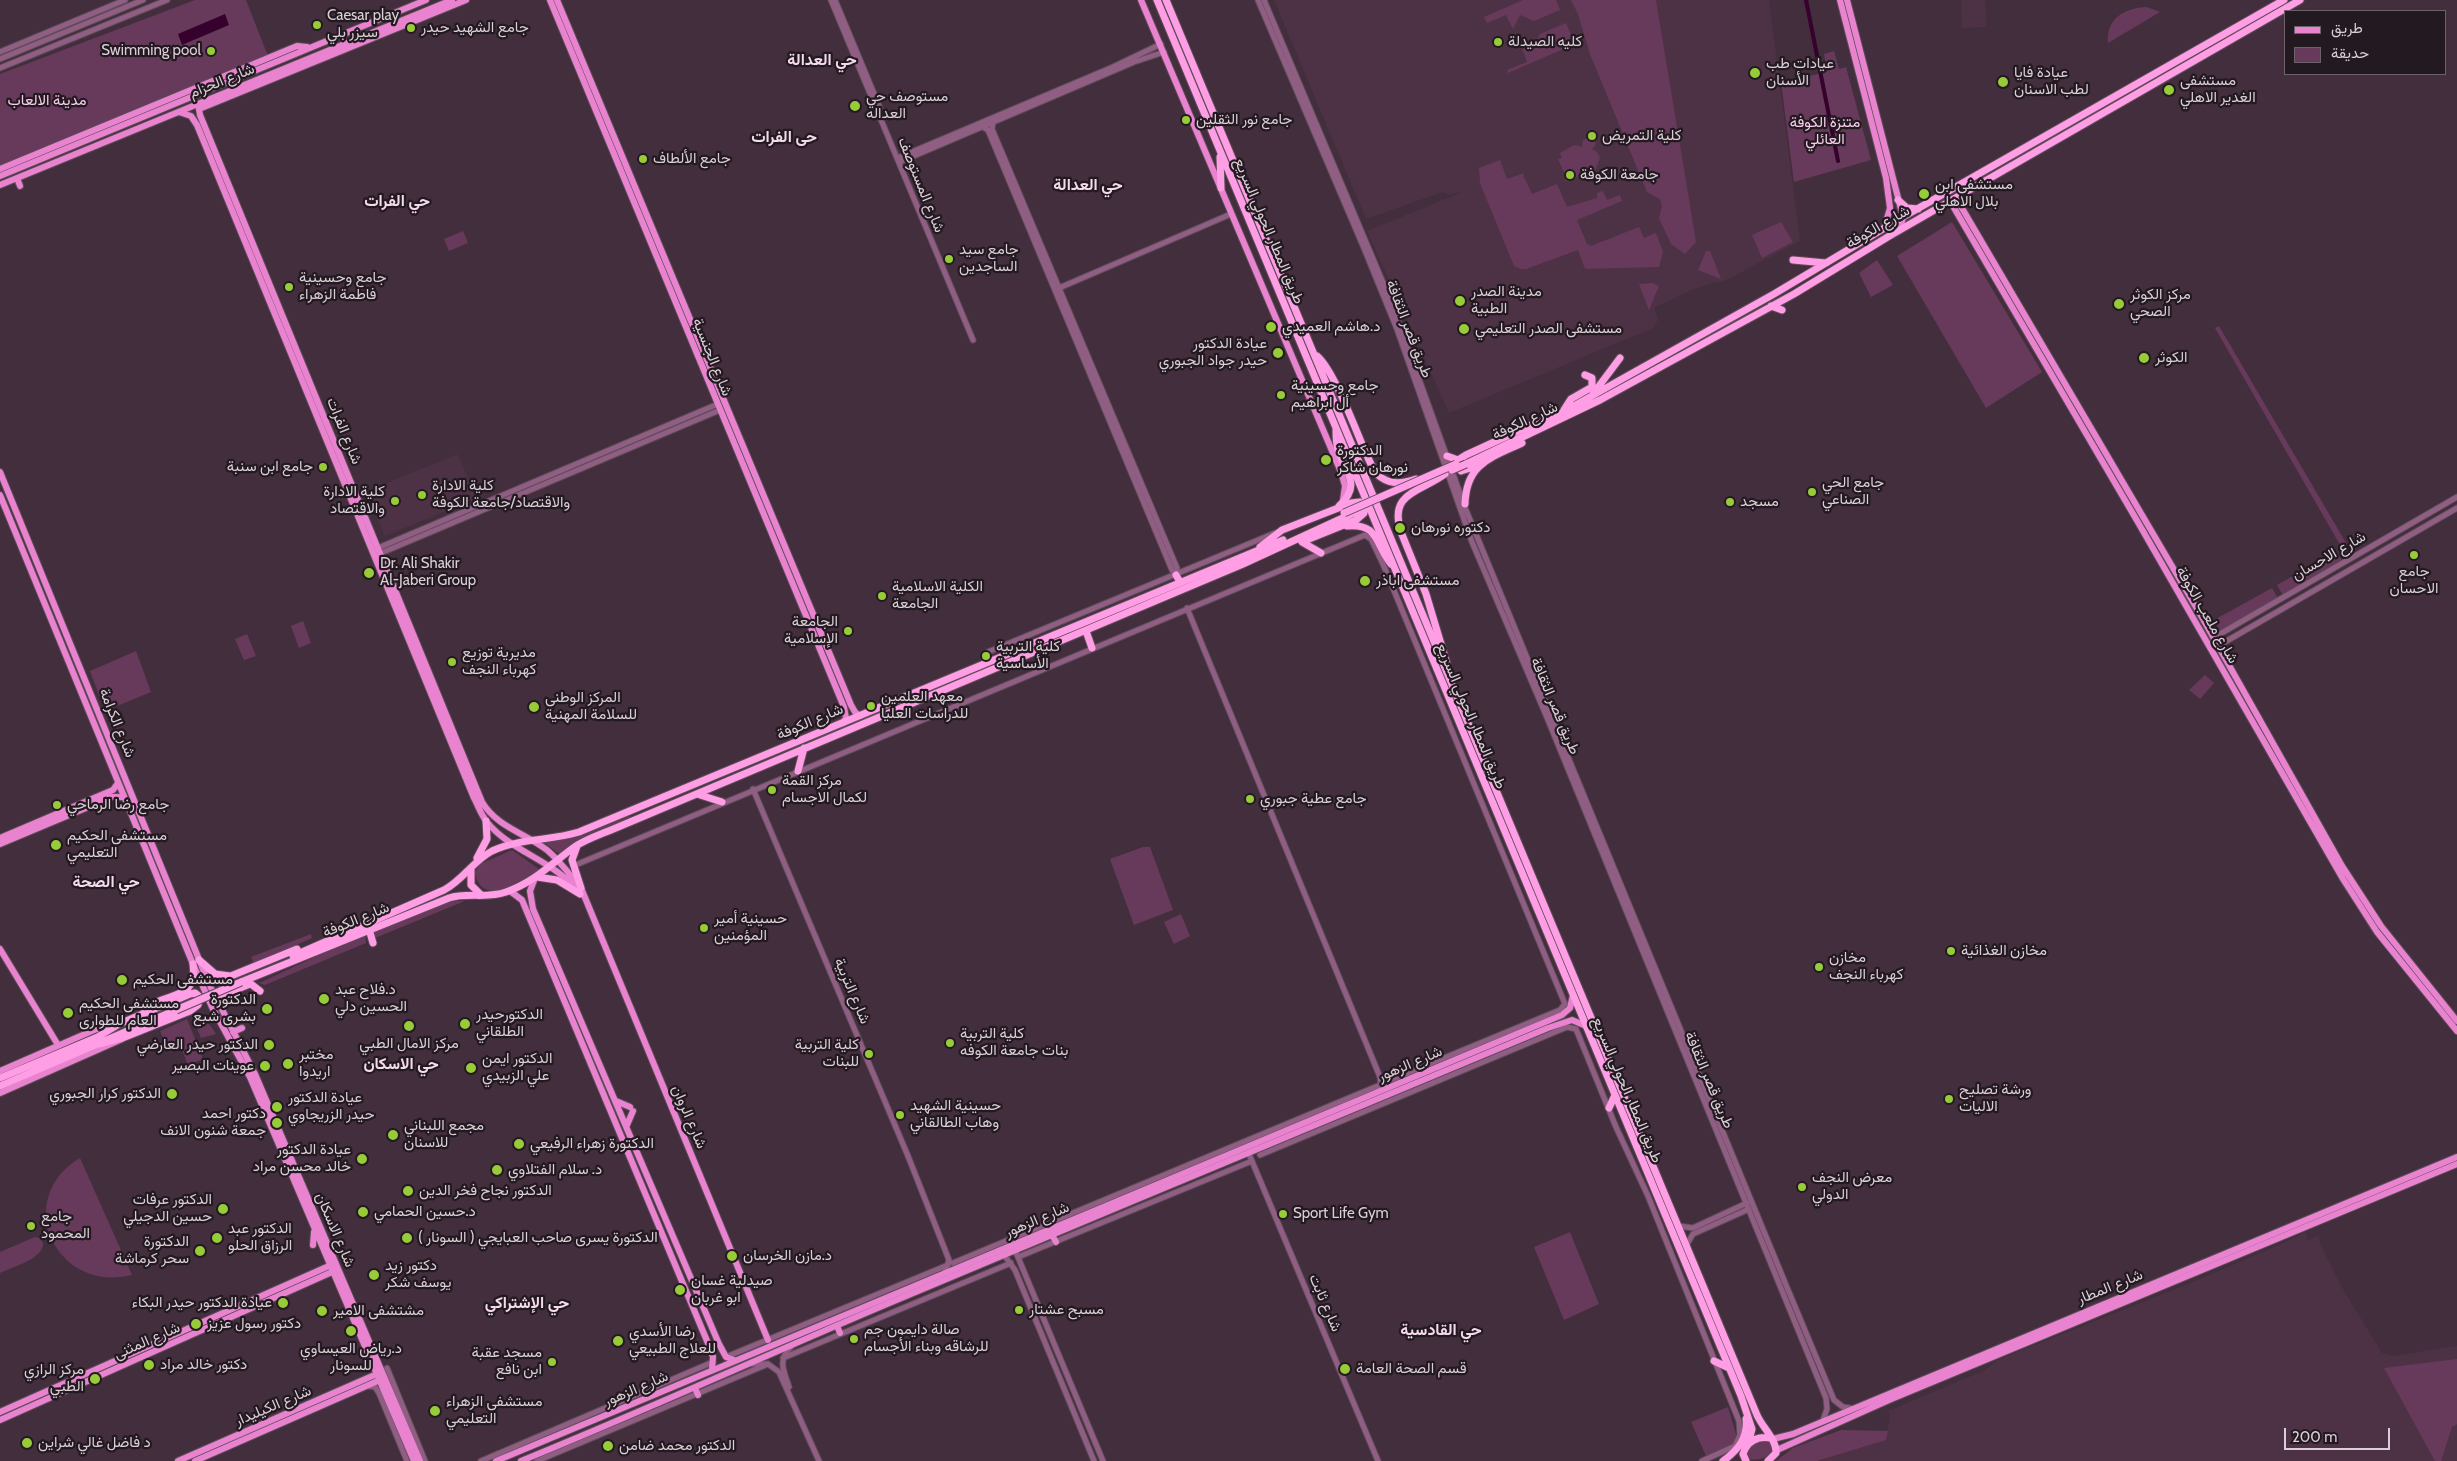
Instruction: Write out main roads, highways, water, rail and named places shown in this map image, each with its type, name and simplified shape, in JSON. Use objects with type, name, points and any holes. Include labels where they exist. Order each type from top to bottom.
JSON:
[{"type":"highway","name":"طريق المطار الحولي السريع","points":[[1157,0],[1336,424],[1668,1224],[1742,1396],[1752,1429],[1748,1444]]},
{"type":"highway","name":"طريق المطار الحولي السريع","points":[[1166,0],[1448,676],[1475,736],[1576,982],[1598,1029],[1757,1414],[1772,1439],[1776,1450]]},
{"type":"highway","name":"شارع الكوفة","points":[[1557,418],[1562,412],[1827,264],[1903,217],[1933,202],[2284,0]]},
{"type":"highway","name":"شارع الكوفة","points":[[1490,450],[1549,423],[1794,294],[1891,235],[2300,0]]},
{"type":"highway","points":[[1170,32],[1174,33],[1178,29]]},
{"type":"highway","points":[[1175,44],[1178,40],[1183,40]]},
{"type":"highway","points":[[2179,69],[2175,70],[2173,66],[2183,58]]},
{"type":"highway","points":[[2152,84],[2164,74],[2159,71]]},
{"type":"highway","points":[[1218,147],[1220,188]]},
{"type":"highway","points":[[1898,200],[1907,208],[1918,209]]},
{"type":"highway","points":[[1933,202],[1939,208]]},
{"type":"highway","points":[[1882,241],[1887,248]]},
{"type":"highway","points":[[1793,260],[1827,264]]},
{"type":"highway","points":[[1789,285],[1789,290],[1794,294]]},
{"type":"highway","points":[[1804,288],[1804,298]]},
{"type":"highway","points":[[1774,294],[1778,302]]},
{"type":"highway","points":[[1770,306],[1782,310]]},
{"type":"highway","points":[[1314,353],[1324,365],[1371,464],[1380,477],[1393,482],[1404,482],[1445,472]]},
{"type":"highway","points":[[1592,396],[1620,358]]},
{"type":"highway","points":[[1562,412],[1571,399],[1592,387],[1592,378],[1586,375]]},
{"type":"highway","points":[[1448,676],[1444,648],[1426,594],[1401,532],[1398,513],[1405,496],[1445,472],[1457,462],[1557,418]]},
{"type":"highway","points":[[1447,456],[1457,462],[1461,471],[1480,464],[1552,429],[1557,418]]},
{"type":"highway","points":[[1335,509],[1351,493],[1352,485],[1336,444],[1336,424]]},
{"type":"highway","points":[[1457,462],[1490,450]]},
{"type":"highway","points":[[1345,515],[1445,472],[1490,450]]},
{"type":"highway","points":[[1465,504],[1467,483],[1480,464]]},
{"type":"highway","points":[[1345,515],[1378,497],[1445,472]]},
{"type":"highway","points":[[1252,560],[1340,527],[1362,516],[1364,508],[1360,502],[1356,502],[1282,530],[1253,552]]},
{"type":"highway","name":"شارع الكوفة","points":[[339,939],[444,890],[456,883],[490,852],[510,842],[562,836],[579,832],[1345,515]]},
{"type":"highway","name":"شارع الكوفة","points":[[97,1041],[238,979],[449,898],[462,895],[483,896],[510,891],[536,878],[577,846],[804,748],[868,723],[1252,560],[1345,515]]},
{"type":"highway","points":[[1340,527],[1362,526],[1370,530],[1397,571]]},
{"type":"highway","points":[[1302,542],[1321,552]]},
{"type":"highway","points":[[1176,575],[1180,582]]},
{"type":"highway","points":[[1086,630],[1092,648]]},
{"type":"highway","points":[[861,716],[862,721],[868,723]]},
{"type":"highway","points":[[1466,740],[1472,742],[1475,736]]},
{"type":"highway","points":[[798,771],[804,748]]},
{"type":"highway","points":[[1473,757],[1477,752],[1482,753]]},
{"type":"highway","points":[[697,794],[722,802]]},
{"type":"highway","points":[[483,896],[471,885],[472,867],[484,847],[486,821]]},
{"type":"highway","points":[[577,846],[572,857],[580,891]]},
{"type":"highway","points":[[536,878],[557,880],[580,891]]},
{"type":"highway","points":[[369,929],[373,943]]},
{"type":"highway","points":[[212,999],[320,953],[339,939]]},
{"type":"highway","points":[[141,1014],[151,1005],[188,988],[194,977],[196,962],[215,974],[238,979]]},
{"type":"highway","points":[[226,994],[222,990],[222,982],[238,979]]},
{"type":"highway","points":[[251,984],[260,990]]},
{"type":"highway","points":[[0,1078],[97,1041],[125,1037],[190,1011],[198,1005],[200,997],[195,993],[190,994],[141,1014],[119,1024],[97,1041],[0,1086]]},
{"type":"highway","points":[[21,1084],[28,1074]]},
{"type":"highway","points":[[1609,1108],[1615,1095]]},
{"type":"highway","points":[[1661,1206],[1666,1208],[1670,1204]]},
{"type":"highway","points":[[1668,1224],[1672,1219],[1678,1224]]},
{"type":"highway","points":[[1714,1361],[1729,1368]]},
{"type":"highway","points":[[1724,1461],[1738,1448],[1746,1433],[1746,1418],[1742,1396]]},
{"type":"highway","points":[[1746,1461],[1744,1451],[1748,1444],[1762,1437],[1772,1439]]},
{"type":"highway","points":[[1770,1460],[1776,1450]]},
{"type":"main road","points":[[408,8],[414,0]]},
{"type":"main road","name":"شارع الحزام","points":[[1,173],[86,141],[135,117],[209,90],[426,0]]},
{"type":"main road","points":[[410,20],[452,0]]},
{"type":"main road","points":[[200,109],[382,31],[466,0]]},
{"type":"main road","name":"شارع الجنسية","points":[[550,0],[620,171],[832,659],[848,706],[843,723]]},
{"type":"main road","name":"شارع الجنسية","points":[[557,0],[625,160],[711,378],[719,407],[825,662],[848,706],[861,716]]},
{"type":"main road","points":[[1141,0],[1231,214],[1277,317],[1341,472],[1345,486],[1342,503]]},
{"type":"main road","points":[[1840,0],[1848,16],[1903,217],[1901,226],[1891,235]]},
{"type":"main road","points":[[1847,0],[1848,16],[1888,190],[1890,208],[1884,229]]},
{"type":"main road","points":[[1,173],[298,46],[309,48]]},
{"type":"main road","name":"شارع الحزام","points":[[0,185],[88,149],[132,135],[179,112],[283,72]]},
{"type":"main road","points":[[222,84],[226,93]]},
{"type":"main road","points":[[209,90],[213,98]]},
{"type":"main road","points":[[200,124],[200,109],[204,102]]},
{"type":"main road","points":[[179,112],[188,114],[200,124]]},
{"type":"main road","name":"شارع الفرات","points":[[200,124],[205,154],[255,276],[280,329],[291,363],[344,493],[487,810],[500,822],[532,840],[559,861]]},
{"type":"main road","name":"شارع الفرات","points":[[200,124],[288,326],[379,550],[430,682]]},
{"type":"main road","points":[[86,141],[84,146],[88,149]]},
{"type":"main road","points":[[71,147],[76,149],[75,154]]},
{"type":"main road","points":[[617,162],[625,160]]},
{"type":"main road","points":[[620,171],[628,168]]},
{"type":"main road","points":[[17,178],[20,186]]},
{"type":"main road","points":[[1888,190],[1892,192],[1896,188]]},
{"type":"main road","name":"شارع ملعب الكوفة","points":[[1953,200],[2142,522],[2218,646],[2286,773],[2367,906],[2410,964],[2457,1021]]},
{"type":"main road","points":[[274,315],[282,312]]},
{"type":"main road","points":[[280,329],[288,326]]},
{"type":"main road","name":"شارع الكرامة","points":[[0,472],[172,894],[196,962]]},
{"type":"main road","name":"شارع الكرامة","points":[[0,494],[165,896],[206,986]]},
{"type":"main road","points":[[4,505],[8,506],[12,502]]},
{"type":"main road","name":"شارع ملعب الكوفة","points":[[2147,530],[2377,932],[2456,1029]]},
{"type":"main road","points":[[825,662],[832,659]]},
{"type":"main road","points":[[76,680],[79,676],[84,676]]},
{"type":"main road","name":"شارع الفرات","points":[[436,695],[474,798],[486,821],[510,842],[550,868]]},
{"type":"main road","points":[[0,844],[27,829],[113,790],[118,782]]},
{"type":"main road","points":[[0,838],[112,797],[124,797]]},
{"type":"main road","points":[[510,842],[514,831]]},
{"type":"main road","name":"شارع الروان","points":[[559,861],[587,904],[768,1340]]},
{"type":"main road","name":"شارع الروان","points":[[550,868],[580,891]]},
{"type":"main road","points":[[536,878],[530,888],[532,902],[569,1003],[704,1334],[713,1366]]},
{"type":"main road","points":[[510,891],[522,900],[540,947],[569,1003],[636,1147],[713,1330],[726,1357],[734,1360]]},
{"type":"main road","points":[[165,896],[172,894]]},
{"type":"main road","points":[[172,912],[178,909]]},
{"type":"main road","points":[[0,949],[56,1046]]},
{"type":"main road","points":[[0,958],[56,1046]]},
{"type":"main road","name":"شارع الاسكان","points":[[206,986],[233,1032],[370,1334],[397,1429],[414,1461]]},
{"type":"main road","name":"شارع الزهور","points":[[895,1297],[949,1265],[962,1264],[1103,1210],[1185,1169],[1253,1140],[1377,1092],[1443,1061],[1515,1034],[1533,1024],[1568,1010],[1572,1001],[1572,991]]},
{"type":"main road","name":"شارع الاسكان","points":[[212,999],[215,1013],[246,1063]]},
{"type":"main road","points":[[208,1016],[215,1013]]},
{"type":"main road","name":"شارع الزهور","points":[[1116,1204],[1183,1185],[1248,1154],[1569,1020],[1578,1021],[1586,1026]]},
{"type":"main road","points":[[0,1071],[104,1026],[119,1024]]},
{"type":"main road","points":[[233,1032],[242,1028]]},
{"type":"main road","points":[[1515,1034],[1518,1041]]},
{"type":"main road","points":[[0,1093],[102,1050],[125,1037]]},
{"type":"main road","points":[[1499,1041],[1502,1043],[1502,1048]]},
{"type":"main road","name":"شارع الاسكان","points":[[252,1076],[260,1108],[302,1199],[331,1269],[418,1450],[420,1461]]},
{"type":"main road","points":[[615,1100],[623,1106],[632,1109],[628,1119],[628,1129]]},
{"type":"main road","points":[[1330,1111],[1330,1116],[1334,1118]]},
{"type":"main road","points":[[1313,1118],[1317,1121],[1317,1126]]},
{"type":"main road","points":[[628,1150],[636,1147]]},
{"type":"main road","name":"شارع المطار","points":[[2430,1172],[2457,1157]]},
{"type":"main road","points":[[292,1161],[301,1166]]},
{"type":"main road","name":"شارع المطار","points":[[1772,1439],[1793,1434],[1850,1408],[2421,1175],[2457,1164]]},
{"type":"main road","name":"شارع المطار","points":[[1776,1450],[1814,1432],[1955,1374],[2421,1175]]},
{"type":"main road","points":[[292,1193],[302,1199]]},
{"type":"main road","points":[[1050,1229],[1056,1242]]},
{"type":"main road","name":"شارع الزهور","points":[[496,1461],[623,1408],[713,1366],[734,1360],[793,1333],[895,1297],[1004,1255],[1050,1229]]},
{"type":"main road","points":[[312,1245],[314,1230]]},
{"type":"main road","name":"شارع المثنى","points":[[0,1412],[117,1365],[331,1269]]},
{"type":"main road","name":"شارع الزهور","points":[[526,1460],[584,1438],[645,1410],[673,1402],[694,1388],[836,1326],[884,1301]]},
{"type":"main road","points":[[836,1326],[840,1333]]},
{"type":"main road","points":[[704,1334],[713,1330]]},
{"type":"main road","points":[[1952,1366],[1951,1371],[1955,1374]]},
{"type":"main road","name":"شارع المثنى","points":[[0,1420],[110,1368]]},
{"type":"main road","points":[[1938,1372],[1942,1374],[1942,1379]]},
{"type":"main road","name":"شارع الكيليدار","points":[[195,1461],[366,1383],[382,1373]]},
{"type":"main road","name":"شارع الكيليدار","points":[[178,1461],[366,1383]]},
{"type":"main road","points":[[694,1388],[698,1395]]},
{"type":"main road","points":[[641,1400],[639,1406],[645,1410]]},
{"type":"main road","points":[[623,1408],[629,1410],[628,1418]]},
{"type":"main road","points":[[1724,1461],[1744,1451]]},
{"type":"waterway","points":[[1806,0],[1838,161]]},
{"type":"place","name":"Caesar play سيزر بلي","points":[[317,25]]},
{"type":"place","name":"جامع الشهيد حيدر","points":[[411,28]]},
{"type":"place","name":"كليه الصيدلة","points":[[1498,42]]},
{"type":"place","name":"Swimming pool","points":[[211,51]]},
{"type":"place","name":"عيادات طب الأسنان","points":[[1755,73]]},
{"type":"place","name":"عيادة فايا لطب الاسنان","points":[[2003,82]]},
{"type":"place","name":"مستشفى الغدير الاهلي","points":[[2169,90]]},
{"type":"place","name":"مستوصف حي العداله","points":[[855,106]]},
{"type":"place","name":"جامع نور الثقلين","points":[[1186,120]]},
{"type":"place","name":"كلية التمريض","points":[[1592,136]]},
{"type":"place","name":"جامع الألطاف","points":[[643,159]]},
{"type":"place","name":"جامعة الكوفة","points":[[1570,175]]},
{"type":"place","name":"مستشفى ابن بلال الاهلي","points":[[1924,194]]},
{"type":"place","name":"جامع سيد الساجدين","points":[[949,259]]},
{"type":"place","name":"جامع وحسينية فاطمة الزهراء","points":[[289,287]]},
{"type":"place","name":"مدينة الصدر الطبية","points":[[1460,301]]},
{"type":"place","name":"مركز الكوثر الصحي","points":[[2119,304]]},
{"type":"place","name":"د.هاشم العميدي","points":[[1271,327]]},
{"type":"place","name":"مستشفى الصدر التعليمي","points":[[1464,329]]},
{"type":"place","name":"عيادة الدكتور حيدر جواد الجبوري","points":[[1278,353]]},
{"type":"place","name":"الكوثر","points":[[2144,358]]},
{"type":"place","name":"جامع وحسينية أل ابراهيم","points":[[1281,395]]},
{"type":"place","name":"الدكتورة نورهان شاكر","points":[[1326,460]]},
{"type":"place","name":"جامع ابن سنبة","points":[[323,467]]},
{"type":"place","name":"جامع الحي الصناعي","points":[[1812,492]]},
{"type":"place","name":"كلية الادارة والاقتصاد/جامعة الكوفة","points":[[422,495]]},
{"type":"place","name":"كلية الادارة والاقتصاد","points":[[395,501]]},
{"type":"place","name":"مسجد","points":[[1730,502]]},
{"type":"place","name":"دكتوره نورهان","points":[[1400,528]]},
{"type":"place","name":"جامع الاحسان","points":[[2414,555]]},
{"type":"place","name":"Dr. Ali Shakir Al-Jaberi Group","points":[[369,573]]},
{"type":"place","name":"مستشفى اباذر","points":[[1365,581]]},
{"type":"place","name":"الكلية الاسلامية الجامعة","points":[[882,596]]},
{"type":"place","name":"الجامعة الإسلامية","points":[[848,631]]},
{"type":"place","name":"كلية التربية الأساسية","points":[[986,656]]},
{"type":"place","name":"مديرية توزيع كهرباء النجف","points":[[452,662]]},
{"type":"place","name":"معهد العلمين للدراسات العليا","points":[[871,706]]},
{"type":"place","name":"المركز الوطني للسلامة المهنية","points":[[534,707]]},
{"type":"place","name":"مركز القمة لكمال الاجسام","points":[[772,790]]},
{"type":"place","name":"جامع عطية جبوري","points":[[1250,799]]},
{"type":"place","name":"جامع رضا الرماحي","points":[[57,805]]},
{"type":"place","name":"مستشفى الحكيم التعليمي","points":[[56,845]]},
{"type":"place","name":"حسينية أمير المؤمنين","points":[[704,928]]},
{"type":"place","name":"مخازن الغذائية","points":[[1951,951]]},
{"type":"place","name":"مخازن كهرباء النجف","points":[[1819,967]]},
{"type":"place","name":"مستشفى الحكيم","points":[[122,980]]},
{"type":"place","name":"د.فلاح عبد الحسين دلي","points":[[324,999]]},
{"type":"place","name":"الدكتورة بشرى شبع","points":[[267,1009]]},
{"type":"place","name":"مستشفى الحكيم العام للطوارى","points":[[68,1013]]},
{"type":"place","name":"الدكتورحيدر الطلقاني","points":[[465,1024]]},
{"type":"place","name":"مركز الامال الطبي","points":[[409,1026]]},
{"type":"place","name":"كلية التربية بنات جامعة الكوفه","points":[[950,1043]]},
{"type":"place","name":"الدكتور حيدر العارضي","points":[[269,1045]]},
{"type":"place","name":"كلية التربية للبنات","points":[[869,1054]]},
{"type":"place","name":"مختبر اريدوا","points":[[288,1064]]},
{"type":"place","name":"عوينات البصير","points":[[265,1066]]},
{"type":"place","name":"الدكتور ايمن علي الزبيدي","points":[[471,1068]]},
{"type":"place","name":"الدكتور كرار الجبوري","points":[[172,1094]]},
{"type":"place","name":"ورشة تصليح الاليات","points":[[1949,1099]]},
{"type":"place","name":"عيادة الدكتور حيدر الزريجاوي","points":[[277,1107]]},
{"type":"place","name":"حسينية الشهيد وهاب الطالقاني","points":[[900,1115]]},
{"type":"place","name":"دكتور احمد جمعة شنون الانف","points":[[277,1123]]},
{"type":"place","name":"مجمع اللبناني للاسنان","points":[[393,1135]]},
{"type":"place","name":"الدكتورة زهراء الرفيعي","points":[[519,1144]]},
{"type":"place","name":"عيادة الدكتور خالد محسن مراد","points":[[362,1159]]},
{"type":"place","name":"د. سلام الفتلاوي","points":[[497,1170]]},
{"type":"place","name":"معرض النجف الدولي","points":[[1802,1187]]},
{"type":"place","name":"الدكتور نجاح فخر الدين","points":[[408,1191]]},
{"type":"place","name":"الدكتور عرفات حسين الدجيلي","points":[[223,1209]]},
{"type":"place","name":"د.حسين الحمامي","points":[[363,1212]]},
{"type":"place","name":"Sport Life Gym","points":[[1283,1214]]},
{"type":"place","name":"جامع المحمود","points":[[31,1226]]},
{"type":"place","name":"الدكتور عبد الرزاق الحلو","points":[[217,1238]]},
{"type":"place","name":"الدكتورة يسرى صاحب العبايجي ( السونار )","points":[[407,1238]]},
{"type":"place","name":"الدكتورة سحر كرماشة","points":[[200,1251]]},
{"type":"place","name":"د.مازن الخرسان","points":[[732,1256]]},
{"type":"place","name":"دكتور زيد يوسف شكر","points":[[374,1275]]},
{"type":"place","name":"صيدلية غسان ابو غربان","points":[[680,1290]]},
{"type":"place","name":"عيادة الدكتور حيدر البكاء","points":[[283,1303]]},
{"type":"place","name":"مسبح عشتار","points":[[1019,1310]]},
{"type":"place","name":"مشتشفى الامير","points":[[322,1311]]},
{"type":"place","name":"دكتور رسول عزيز","points":[[196,1324]]},
{"type":"place","name":"د.رياض العيساوي للسونار","points":[[351,1331]]},
{"type":"place","name":"صالة دايمون جم للرشاقه وبناء الأجسام","points":[[854,1339]]},
{"type":"place","name":"رضا الأسدي للعلاج الطبيعي","points":[[618,1341]]},
{"type":"place","name":"مسجد عقبة ابن نافع","points":[[552,1362]]},
{"type":"place","name":"دكتور خالد مراد","points":[[149,1365]]},
{"type":"place","name":"قسم الصحة العامة","points":[[1345,1369]]},
{"type":"place","name":"مركز الرازي الطبي","points":[[95,1379]]},
{"type":"place","name":"مستشفى الزهراء التعليمي","points":[[435,1411]]},
{"type":"place","name":"د فاضل غالي شراين","points":[[27,1443]]},
{"type":"place","name":"الدكتور محمد ضامن","points":[[608,1446]]},
{"type":"district","name":"حي العدالة","points":[[822,60]]},
{"type":"district","name":"حی الفرات","points":[[784,137]]},
{"type":"district","name":"حي العدالة","points":[[1088,185]]},
{"type":"district","name":"حي الفرات","points":[[397,201]]},
{"type":"district","name":"حي الصحة","points":[[106,882]]},
{"type":"district","name":"حي الاسكان","points":[[401,1064]]},
{"type":"district","name":"حي الإشتراكي","points":[[527,1303]]},
{"type":"district","name":"حي القادسية","points":[[1441,1330]]},
{"type":"park label","name":"مدينة الالعاب","points":[[47,101]]},
{"type":"park label","name":"متنزة الكوفة العائلي","points":[[1825,132]]}]
